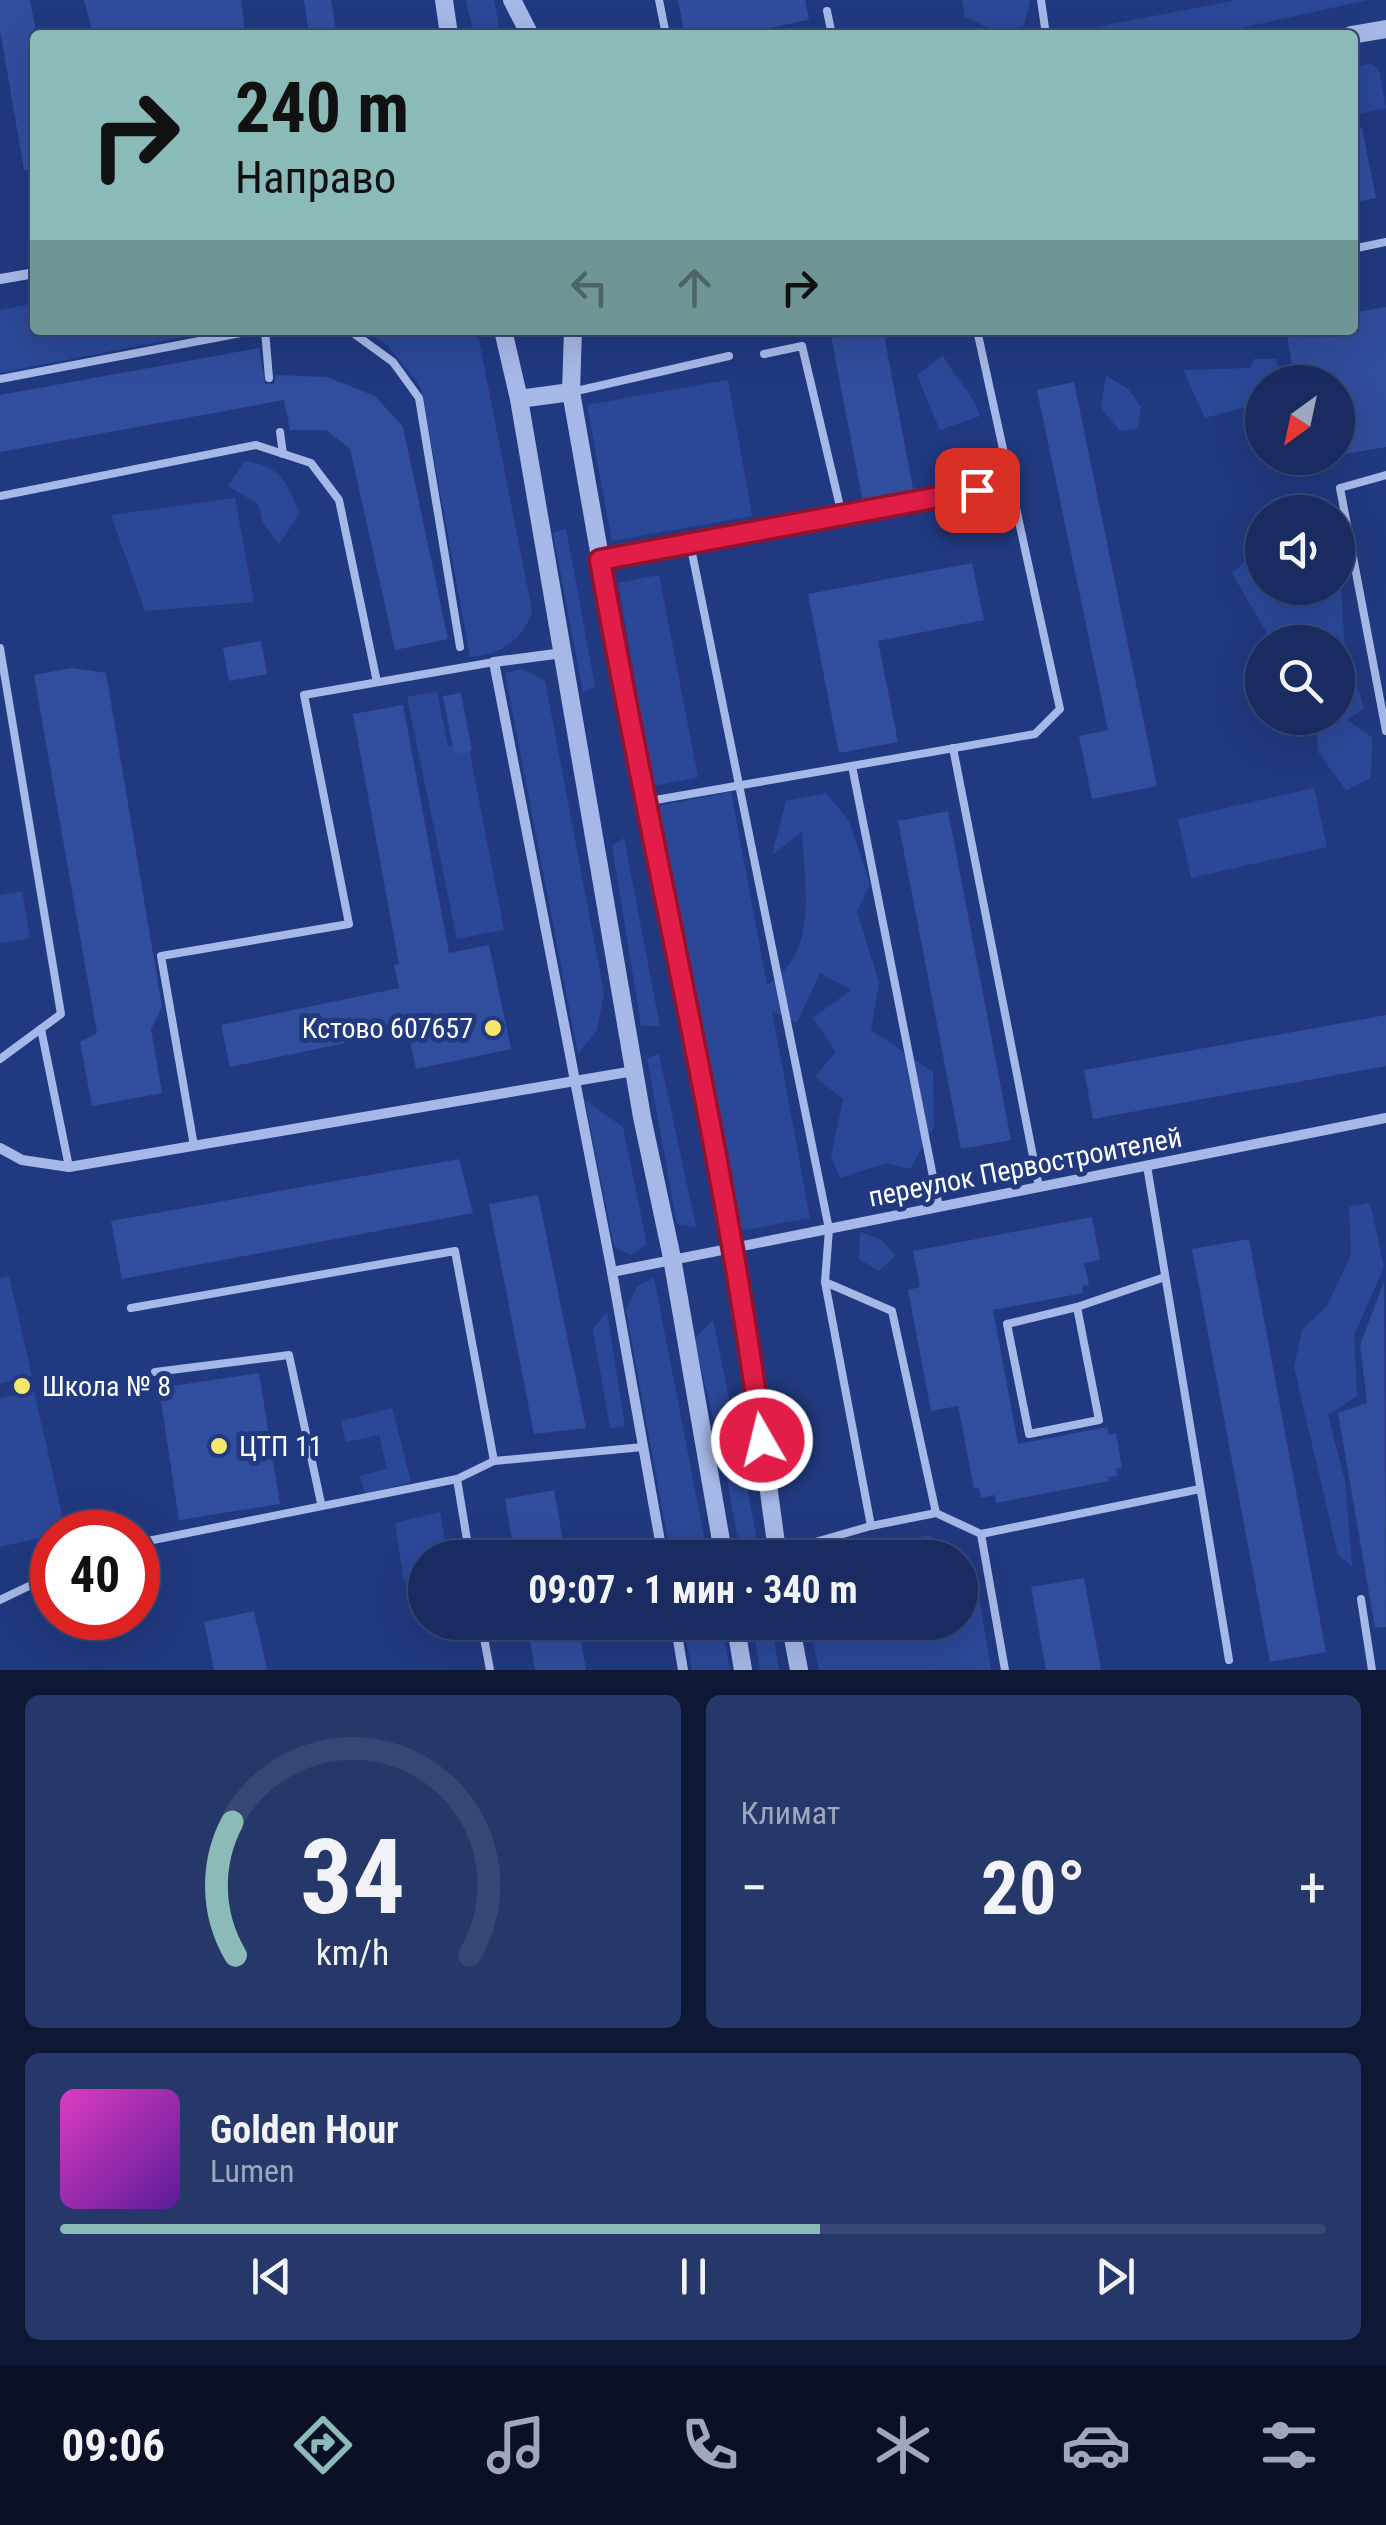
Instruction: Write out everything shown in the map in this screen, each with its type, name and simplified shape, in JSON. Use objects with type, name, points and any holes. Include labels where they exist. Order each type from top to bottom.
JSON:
[{"type":"street","points":[[444,0],[448,30]]},
{"type":"street","points":[[512,2],[527,30]]},
{"type":"street","points":[[1358,34],[1386,29]]},
{"type":"street","points":[[0,279],[30,274]]},
{"type":"street","points":[[504,335],[520,399],[634,1071],[672,1258],[721,1540]]},
{"type":"street","points":[[573,335],[571,392],[643,802],[736,1250],[776,1540]]},
{"type":"street","points":[[520,399],[571,392]]},
{"type":"street","points":[[562,653],[494,662],[660,1540]]},
{"type":"street","points":[[1,1147],[22,1160],[70,1167],[634,1071]]},
{"type":"street","name":"переулок Первостроителей","points":[[612,1272],[1386,1118]]},
{"type":"street","points":[[678,1640],[683,1670]]},
{"type":"street","points":[[738,1640],[744,1670]]},
{"type":"street","points":[[793,1640],[799,1670]]},
{"type":"lane","points":[[659,0],[665,30]]},
{"type":"lane","points":[[1041,0],[1045,30]]},
{"type":"lane","points":[[827,11],[831,30]]},
{"type":"lane","points":[[1358,248],[1386,242]]},
{"type":"lane","points":[[0,379],[232,335]]},
{"type":"lane","points":[[265,335],[269,378]]},
{"type":"lane","points":[[356,335],[392,362],[418,398],[460,647]]},
{"type":"lane","points":[[643,802],[1035,734],[1060,709],[978,335]]},
{"type":"lane","points":[[764,354],[802,346],[842,515]]},
{"type":"lane","points":[[571,392],[728,356]]},
{"type":"lane","points":[[280,432],[283,454]]},
{"type":"lane","points":[[0,496],[256,445],[311,463],[338,500],[377,682]]},
{"type":"lane","points":[[1386,475],[1340,488],[1386,731]]},
{"type":"lane","points":[[600,560],[1011,484]]},
{"type":"lane","points":[[690,543],[829,1229],[824,1282],[871,1526]]},
{"type":"lane","points":[[0,648],[62,1014],[0,1059]]},
{"type":"lane","points":[[194,1146],[161,956],[349,924],[304,695],[494,662]]},
{"type":"lane","points":[[953,748],[1039,1187]]},
{"type":"lane","points":[[852,766],[940,1207]]},
{"type":"lane","points":[[41,1029],[70,1167]]},
{"type":"lane","points":[[1146,1166],[1229,1660]]},
{"type":"lane","points":[[131,1308],[456,1251],[494,1460]]},
{"type":"lane","points":[[1077,1308],[1098,1420],[1029,1434],[1007,1324],[1077,1308],[1165,1276]]},
{"type":"lane","points":[[824,1282],[892,1311],[936,1513]]},
{"type":"lane","points":[[155,1372],[289,1355],[322,1503]]},
{"type":"lane","points":[[160,1538],[322,1503],[457,1480],[494,1460],[643,1447]]},
{"type":"lane","points":[[457,1480],[467,1540]]},
{"type":"lane","points":[[828,1540],[871,1526],[936,1513],[982,1534],[1200,1488]]},
{"type":"lane","points":[[982,1534],[1005,1670]]},
{"type":"lane","points":[[0,1600],[30,1586]]},
{"type":"lane","points":[[1361,1599],[1372,1670]]},
{"type":"lane","points":[[485,1640],[490,1670]]},
{"type":"shaded area","points":[[466,0],[494,0],[499,26],[494,30],[472,27]]},
{"type":"shaded area","points":[[962,0],[1030,1],[1024,26],[993,30],[965,17]]},
{"type":"shaded area","points":[[1237,0],[1368,0],[1232,30],[1081,30]]},
{"type":"shaded area","points":[[1371,63],[1379,70],[1386,108],[1358,114],[1358,66]]},
{"type":"shaded area","points":[[30,304],[30,335],[193,335],[0,373],[0,310]]},
{"type":"shaded area","points":[[371,335],[474,335],[479,340],[532,611],[516,638],[491,653],[470,657],[421,387],[386,344]]},
{"type":"shaded area","points":[[943,355],[980,416],[940,430],[917,375]]},
{"type":"shaded area","points":[[1254,359],[1276,359],[1277,365],[1251,365]]},
{"type":"shaded area","points":[[1245,368],[1245,407],[1205,418],[1183,370]]},
{"type":"shaded area","points":[[1106,375],[1129,390],[1141,407],[1138,428],[1120,431],[1101,408]]},
{"type":"shaded area","points":[[728,380],[752,516],[612,541],[587,405]]},
{"type":"shaded area","points":[[245,461],[274,471],[300,513],[279,544],[263,523],[258,504],[228,486]]},
{"type":"shaded area","points":[[235,498],[254,602],[145,611],[111,515]]},
{"type":"shaded area","points":[[566,528],[595,687],[583,692],[553,533]]},
{"type":"shaded area","points":[[1245,562],[1245,595],[1232,573]]},
{"type":"shaded area","points":[[659,575],[698,777],[653,786],[618,583]]},
{"type":"shaded area","points":[[1251,605],[1342,605],[1343,625],[1262,625]]},
{"type":"shaded area","points":[[523,669],[545,681],[604,993],[597,1030],[578,1054],[505,673]]},
{"type":"shaded area","points":[[1355,681],[1364,708],[1355,714]]},
{"type":"shaded area","points":[[437,692],[448,747],[468,743],[504,930],[457,939],[407,697]]},
{"type":"shaded area","points":[[1355,725],[1372,737],[1371,778],[1346,790],[1318,752],[1317,735],[1355,735]]},
{"type":"shaded area","points":[[1314,788],[1327,847],[1191,878],[1178,819]]},
{"type":"shaded area","points":[[731,792],[767,985],[795,955],[805,916],[802,832],[772,855],[786,801],[826,793],[849,821],[870,884],[857,911],[879,983],[871,1030],[933,1072],[934,1127],[910,1169],[886,1163],[840,1178],[831,1157],[843,1099],[815,1077],[836,1052],[813,1018],[851,990],[820,973],[797,1023],[772,1011],[810,1218],[739,1231],[659,806]]},
{"type":"shaded area","points":[[624,838],[660,1027],[641,1025],[612,846]]},
{"type":"shaded area","points":[[22,891],[30,938],[0,943],[0,895]]},
{"type":"shaded area","points":[[659,1054],[696,1227],[677,1224],[647,1058]]},
{"type":"shaded area","points":[[585,1100],[623,1127],[647,1245],[630,1255],[614,1246]]},
{"type":"shaded area","points":[[1370,1203],[1384,1267],[1354,1335],[1357,1396],[1328,1415],[1345,1482],[1352,1566],[1338,1555],[1294,1367],[1302,1330],[1327,1306],[1351,1255],[1349,1207]]},
{"type":"shaded area","points":[[860,1232],[882,1240],[895,1256],[879,1271],[859,1259]]},
{"type":"shaded area","points":[[9,1276],[32,1376],[0,1383],[0,1278]]},
{"type":"shaded area","points":[[654,1278],[705,1540],[668,1540],[626,1310],[637,1286]]},
{"type":"shaded area","points":[[607,1312],[625,1426],[610,1428],[593,1329]]},
{"type":"shaded area","points":[[713,1320],[736,1433],[720,1444],[694,1340]]},
{"type":"shaded area","points":[[34,1391],[61,1510],[30,1510],[30,1540],[0,1547],[0,1398]]},
{"type":"shaded area","points":[[392,1408],[411,1482],[365,1494],[360,1476],[387,1469],[379,1435],[346,1442],[341,1421]]},
{"type":"shaded area","points":[[741,1454],[757,1540],[738,1540],[724,1462]]},
{"type":"shaded area","points":[[440,1512],[445,1540],[408,1540],[408,1583],[404,1581],[395,1523]]},
{"type":"shaded area","points":[[930,1535],[938,1540],[906,1540]]},
{"type":"shaded area","points":[[978,1589],[991,1670],[819,1670],[813,1640],[978,1640]]},
{"type":"shaded area","points":[[686,1640],[724,1640],[730,1670],[692,1670]]},
{"type":"shaded area","points":[[755,1640],[774,1640],[779,1670],[760,1670]]},
{"type":"building","points":[[0,0],[30,0],[35,30],[30,30],[30,170],[24,170],[0,30]]},
{"type":"building","points":[[84,0],[241,0],[245,30],[113,30],[92,30]]},
{"type":"building","points":[[304,0],[331,0],[336,30],[308,30]]},
{"type":"building","points":[[678,0],[805,0],[809,20],[758,30],[684,30]]},
{"type":"building","points":[[1358,128],[1362,128],[1376,198],[1358,202]]},
{"type":"building","points":[[1386,307],[1386,447],[1355,452],[1355,365],[1292,365],[1287,335],[1358,335],[1358,312]]},
{"type":"building","points":[[831,335],[884,335],[914,494],[863,503]]},
{"type":"building","points":[[259,348],[265,384],[274,384],[276,375],[327,377],[375,396],[403,427],[448,639],[395,650],[350,449],[326,430],[290,430],[284,400],[0,452],[0,395]]},
{"type":"building","points":[[1074,382],[1157,786],[1092,799],[1079,736],[1108,730],[1037,390]]},
{"type":"building","points":[[972,563],[984,620],[878,641],[898,742],[839,753],[808,594]]},
{"type":"building","points":[[261,641],[267,674],[229,681],[223,648]]},
{"type":"building","points":[[72,668],[106,673],[162,1007],[151,1029],[162,1093],[92,1106],[80,1042],[97,1033],[34,675]]},
{"type":"building","points":[[461,693],[472,751],[454,754],[443,696]]},
{"type":"building","points":[[403,705],[449,953],[489,945],[511,1049],[416,1069],[408,1030],[230,1067],[221,1025],[399,988],[394,965],[399,964],[353,714]]},
{"type":"building","points":[[948,811],[1011,1140],[961,1149],[898,821]]},
{"type":"building","points":[[1386,1015],[1386,1066],[1093,1119],[1084,1070]]},
{"type":"building","points":[[459,1159],[473,1213],[122,1279],[111,1221]]},
{"type":"building","points":[[538,1195],[586,1428],[534,1434],[489,1204]]},
{"type":"building","points":[[1092,1217],[1100,1260],[1084,1263],[1089,1285],[1082,1286],[1083,1293],[993,1310],[1018,1444],[1107,1427],[1109,1435],[1116,1433],[1122,1468],[1116,1469],[1117,1476],[1108,1477],[1109,1481],[996,1503],[995,1495],[981,1498],[979,1488],[974,1489],[958,1406],[931,1411],[908,1290],[920,1287],[913,1251]]},
{"type":"building","points":[[1249,1239],[1326,1652],[1270,1662],[1192,1249]]},
{"type":"building","points":[[1384,1282],[1386,1627],[1375,1628],[1338,1413],[1367,1403],[1360,1345]]},
{"type":"building","name":"ЦТП 11","points":[[259,1373],[280,1504],[179,1520],[159,1388]]},
{"type":"building","points":[[554,1490],[563,1540],[512,1540],[505,1499]]},
{"type":"building","points":[[1084,1578],[1101,1670],[1046,1670],[1031,1587]]},
{"type":"building","points":[[254,1611],[267,1670],[214,1670],[204,1622]]},
{"type":"building","points":[[530,1640],[581,1640],[586,1670],[535,1670]]},
{"type":"place","name":"Кстово 607657","points":[[493,1028]]},
{"type":"place","name":"Школа № 8","points":[[22,1386]]},
{"type":"place","name":"ЦТП 11","points":[[219,1446]]},
{"type":"route","points":[[762,1440],[736,1250],[716,1139],[643,802],[600,560],[977,490]]}]
